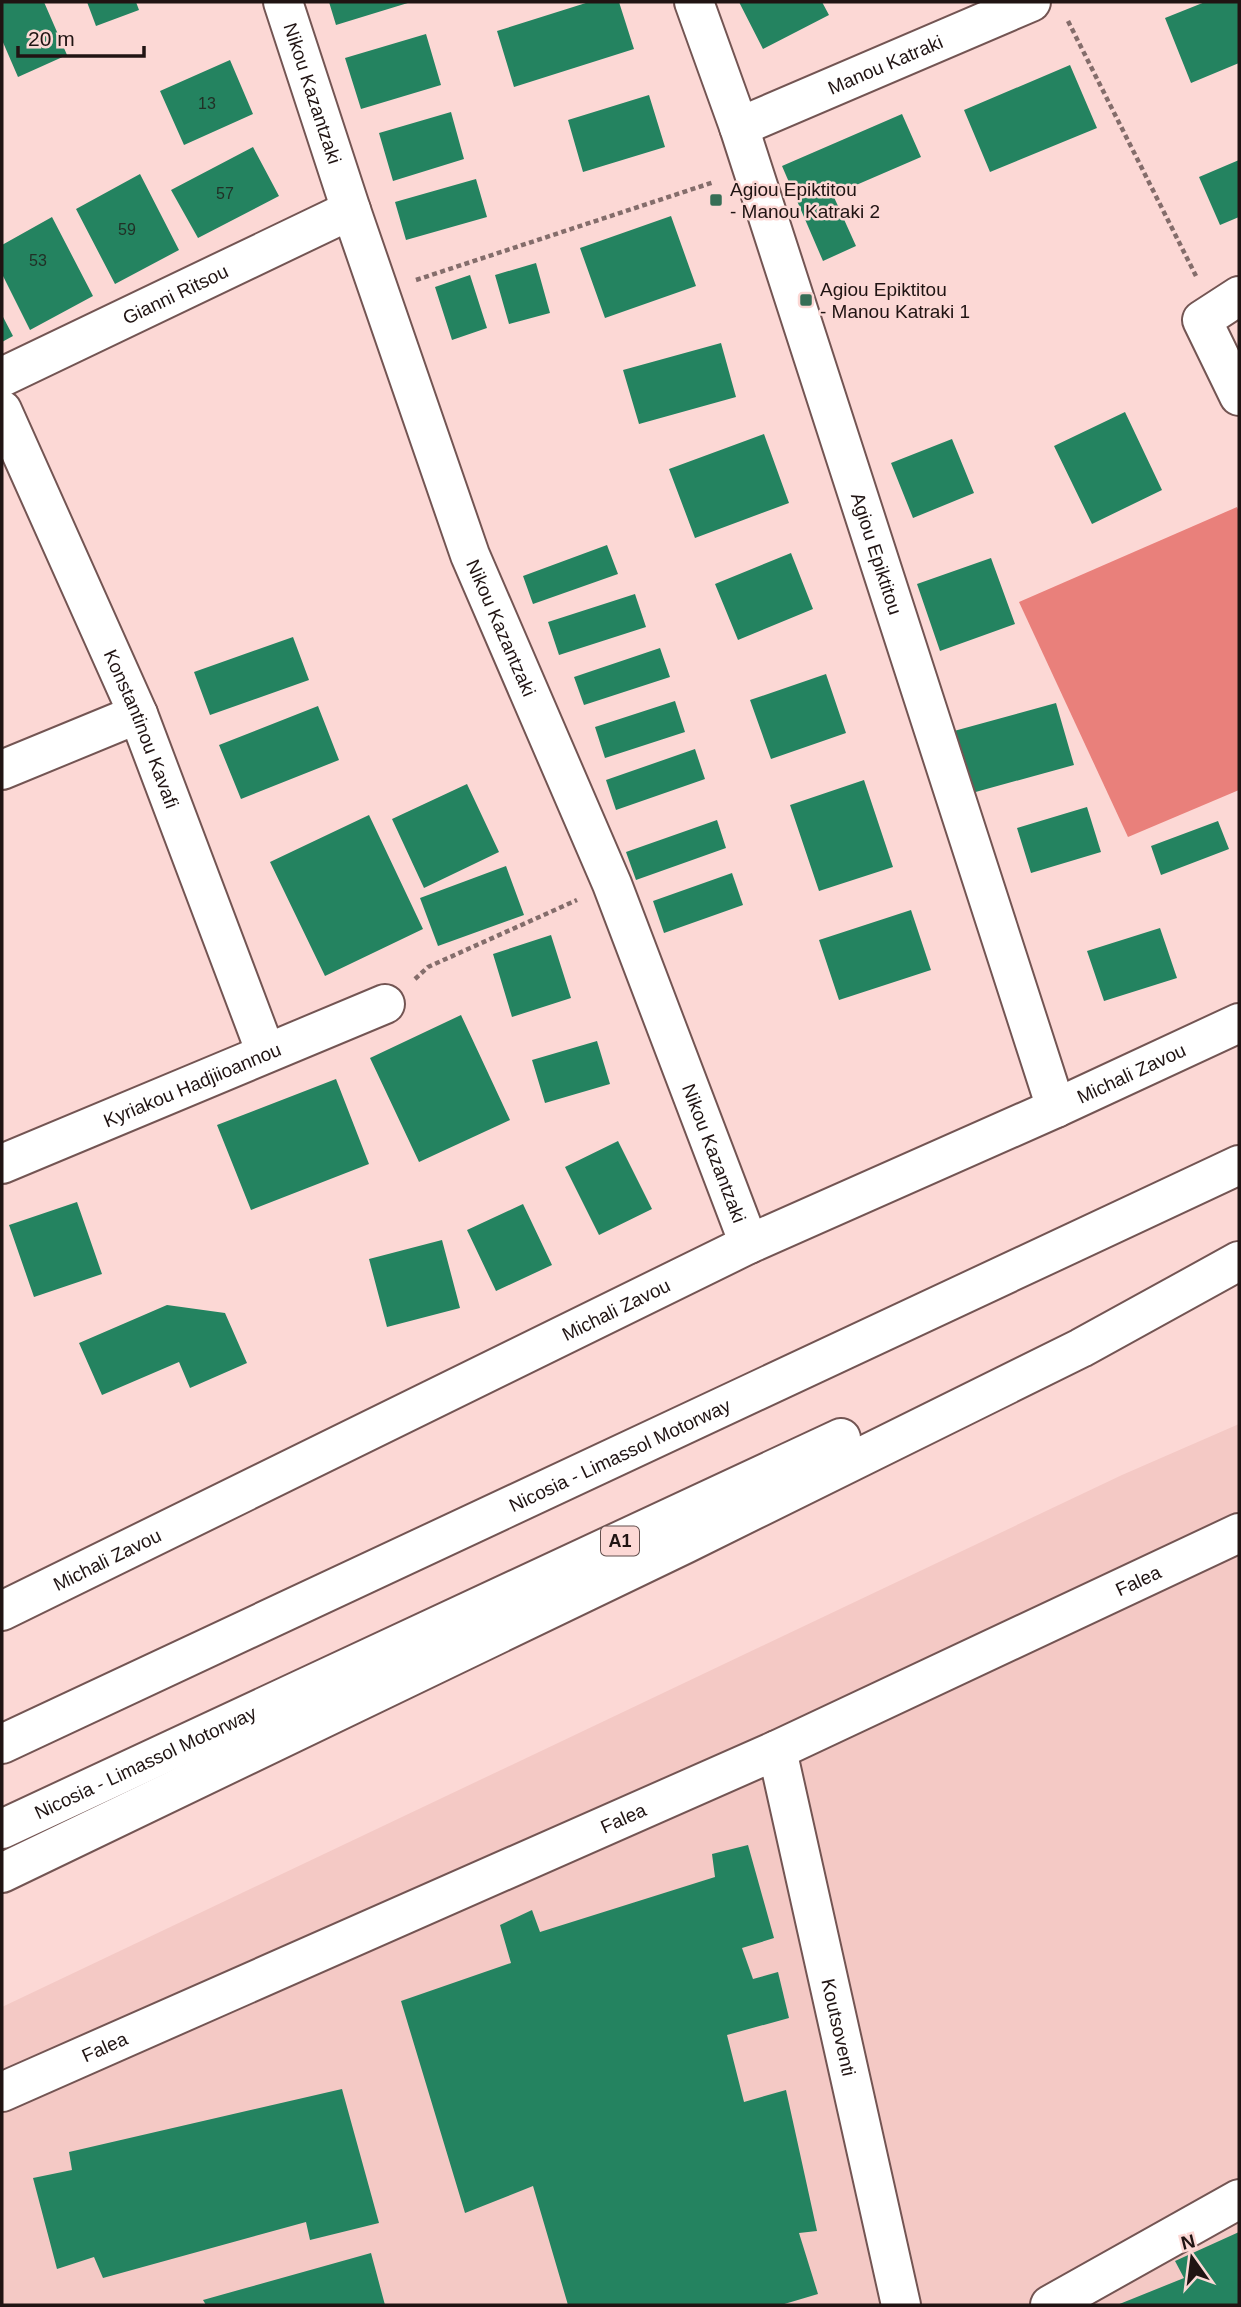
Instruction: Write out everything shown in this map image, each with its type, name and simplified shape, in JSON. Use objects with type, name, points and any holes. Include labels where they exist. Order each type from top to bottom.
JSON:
[{"type":"main road","name":"Nikou Kazantzaki","points":[[283,2],[351,210],[470,555],[612,884],[750,1244]]},
{"type":"main road","name":"Agiou Epiktitou","points":[[694,2],[739,127],[1056,1108]]},
{"type":"main road","name":"Manou Katraki","points":[[739,127],[1048,8]]},
{"type":"main road","name":"Gianni Ritsou","points":[[2,377],[351,210]]},
{"type":"main road","points":[[1227,304],[1202,320],[1239,396]]},
{"type":"main road","name":"Konstantinou Kavafi","points":[[2,410],[138,714],[266,1053]]},
{"type":"main road","points":[[2,770],[138,714]]},
{"type":"main road","name":"Kyriakou Hadjiioannou","points":[[2,1164],[384,1004]]},
{"type":"main road","name":"Michali Zavou","points":[[2,1611],[750,1244],[1239,1023]]},
{"type":"main road","name":"Nicosia - Limassol Motorway","points":[[2,1744],[1239,1165]]},
{"type":"main road","name":"Nicosia - Limassol Motorway","points":[[2,1829],[1239,1252]]},
{"type":"main road","points":[[2,1873],[685,1544],[1019,1379],[1239,1261]]},
{"type":"main road","name":"Falea","points":[[2,2092],[777,1750],[1239,1533]]},
{"type":"main road","points":[[2,1738],[64,1715]]},
{"type":"main road","name":"Koutsoventi","points":[[777,1750],[901,2305]]},
{"type":"main road","points":[[1049,2305],[1239,2199]]},
{"type":"path","points":[[1048,8],[1227,304]]},
{"type":"path","points":[[379,292],[752,169]]},
{"type":"path","points":[[384,1004],[428,967],[612,884]]},
{"type":"shaded area","points":[[1237,507],[1239,790],[1128,837],[1019,602]]},
{"type":"shaded area","points":[[1239,1424],[1239,2305],[2,2305],[2,2007],[1122,1475]]},
{"type":"building","points":[[2,2],[44,2],[67,55],[18,77],[2,40]]},
{"type":"building","points":[[87,2],[136,2],[139,10],[96,26]]},
{"type":"building","points":[[329,2],[411,2],[336,25]]},
{"type":"building","points":[[589,2],[619,2],[634,49],[514,87],[497,31]]},
{"type":"building","points":[[739,2],[822,2],[829,15],[763,49]]},
{"type":"building","points":[[1205,2],[1239,2],[1239,63],[1191,83],[1165,18]]},
{"type":"building","points":[[426,34],[441,85],[361,109],[345,58]]},
{"type":"building","points":[[230,60],[253,114],[184,145],[160,91]]},
{"type":"building","points":[[1070,65],[1097,128],[990,172],[964,110]]},
{"type":"building","points":[[649,95],[665,147],[583,172],[568,120]]},
{"type":"building","points":[[451,112],[464,159],[393,181],[379,133]]},
{"type":"building","points":[[902,114],[921,157],[833,195],[856,246],[823,261],[782,166]]},
{"type":"building","points":[[253,147],[279,196],[198,238],[171,190]]},
{"type":"building","points":[[1239,160],[1239,217],[1220,225],[1199,177]]},
{"type":"building","points":[[140,174],[179,250],[115,284],[76,209]]},
{"type":"building","points":[[476,179],[487,217],[406,240],[395,202]]},
{"type":"building","points":[[671,216],[696,286],[605,318],[580,248]]},
{"type":"building","points":[[52,217],[93,296],[30,330],[2,274],[2,245]]},
{"type":"building","points":[[536,263],[550,313],[509,324],[495,275]]},
{"type":"building","points":[[470,275],[487,328],[452,340],[435,287]]},
{"type":"building","points":[[2,315],[13,336],[2,342]]},
{"type":"building","points":[[721,343],[736,397],[639,424],[623,370]]},
{"type":"building","points":[[1125,412],[1162,490],[1092,524],[1054,446]]},
{"type":"building","points":[[764,434],[789,503],[695,538],[669,469]]},
{"type":"building","points":[[952,439],[974,493],[913,518],[891,463]]},
{"type":"building","points":[[607,545],[618,574],[533,604],[523,576]]},
{"type":"building","points":[[791,553],[813,609],[738,640],[715,584]]},
{"type":"building","points":[[991,558],[1015,624],[940,651],[917,584]]},
{"type":"building","points":[[635,594],[646,627],[559,655],[548,622]]},
{"type":"building","points":[[293,637],[309,680],[210,715],[194,672]]},
{"type":"building","points":[[660,648],[670,677],[584,705],[574,677]]},
{"type":"building","points":[[826,674],[846,733],[771,759],[750,700]]},
{"type":"building","points":[[675,701],[685,732],[605,758],[595,727]]},
{"type":"building","points":[[1056,703],[1074,765],[972,793],[954,731]]},
{"type":"building","points":[[318,706],[339,760],[241,799],[219,745]]},
{"type":"building","points":[[695,749],[705,779],[616,810],[606,780]]},
{"type":"building","points":[[864,780],[893,867],[819,891],[790,805]]},
{"type":"building","points":[[467,784],[499,852],[424,888],[392,819]]},
{"type":"building","points":[[1087,807],[1101,852],[1031,873],[1017,828]]},
{"type":"building","points":[[369,815],[423,929],[325,976],[270,862]]},
{"type":"building","points":[[717,820],[726,848],[636,880],[626,852]]},
{"type":"building","points":[[1218,821],[1229,849],[1161,875],[1151,846]]},
{"type":"building","points":[[506,866],[524,915],[438,946],[420,898]]},
{"type":"building","points":[[732,873],[743,905],[664,933],[653,901]]},
{"type":"building","points":[[911,910],[931,970],[839,1000],[819,940]]},
{"type":"building","points":[[1160,928],[1177,978],[1104,1001],[1087,951]]},
{"type":"building","points":[[551,935],[571,998],[512,1017],[493,954]]},
{"type":"building","points":[[461,1015],[510,1120],[419,1162],[370,1058]]},
{"type":"building","points":[[597,1041],[610,1084],[545,1103],[532,1060]]},
{"type":"building","points":[[336,1079],[369,1164],[251,1210],[217,1125]]},
{"type":"building","points":[[618,1141],[652,1209],[599,1235],[565,1167]]},
{"type":"building","points":[[77,1202],[102,1274],[34,1297],[9,1225]]},
{"type":"building","points":[[523,1204],[552,1265],[496,1291],[467,1230]]},
{"type":"building","points":[[442,1240],[460,1308],[387,1327],[369,1259]]},
{"type":"building","points":[[167,1305],[225,1313],[247,1363],[190,1388],[179,1362],[102,1395],[79,1343]]},
{"type":"building","points":[[748,1845],[774,1938],[742,1948],[753,1979],[778,1972],[789,2018],[727,2035],[744,2102],[786,2090],[817,2231],[799,2233],[818,2294],[781,2305],[568,2305],[533,2186],[465,2213],[401,2001],[511,1963],[500,1925],[532,1910],[540,1932],[715,1877],[712,1854]]},
{"type":"building","points":[[342,2089],[379,2223],[310,2240],[306,2222],[103,2278],[94,2257],[57,2269],[33,2178],[72,2170],[69,2152]]},
{"type":"building","points":[[1239,2232],[1239,2305],[1117,2305],[1184,2278],[1175,2261]]},
{"type":"building","points":[[371,2253],[385,2305],[206,2305],[203,2300]]},
{"type":"place","name":"Agiou Epiktitou - Manou Katraki 2","points":[[716,200]]},
{"type":"place","name":"Agiou Epiktitou - Manou Katraki 1","points":[[806,300]]}]
